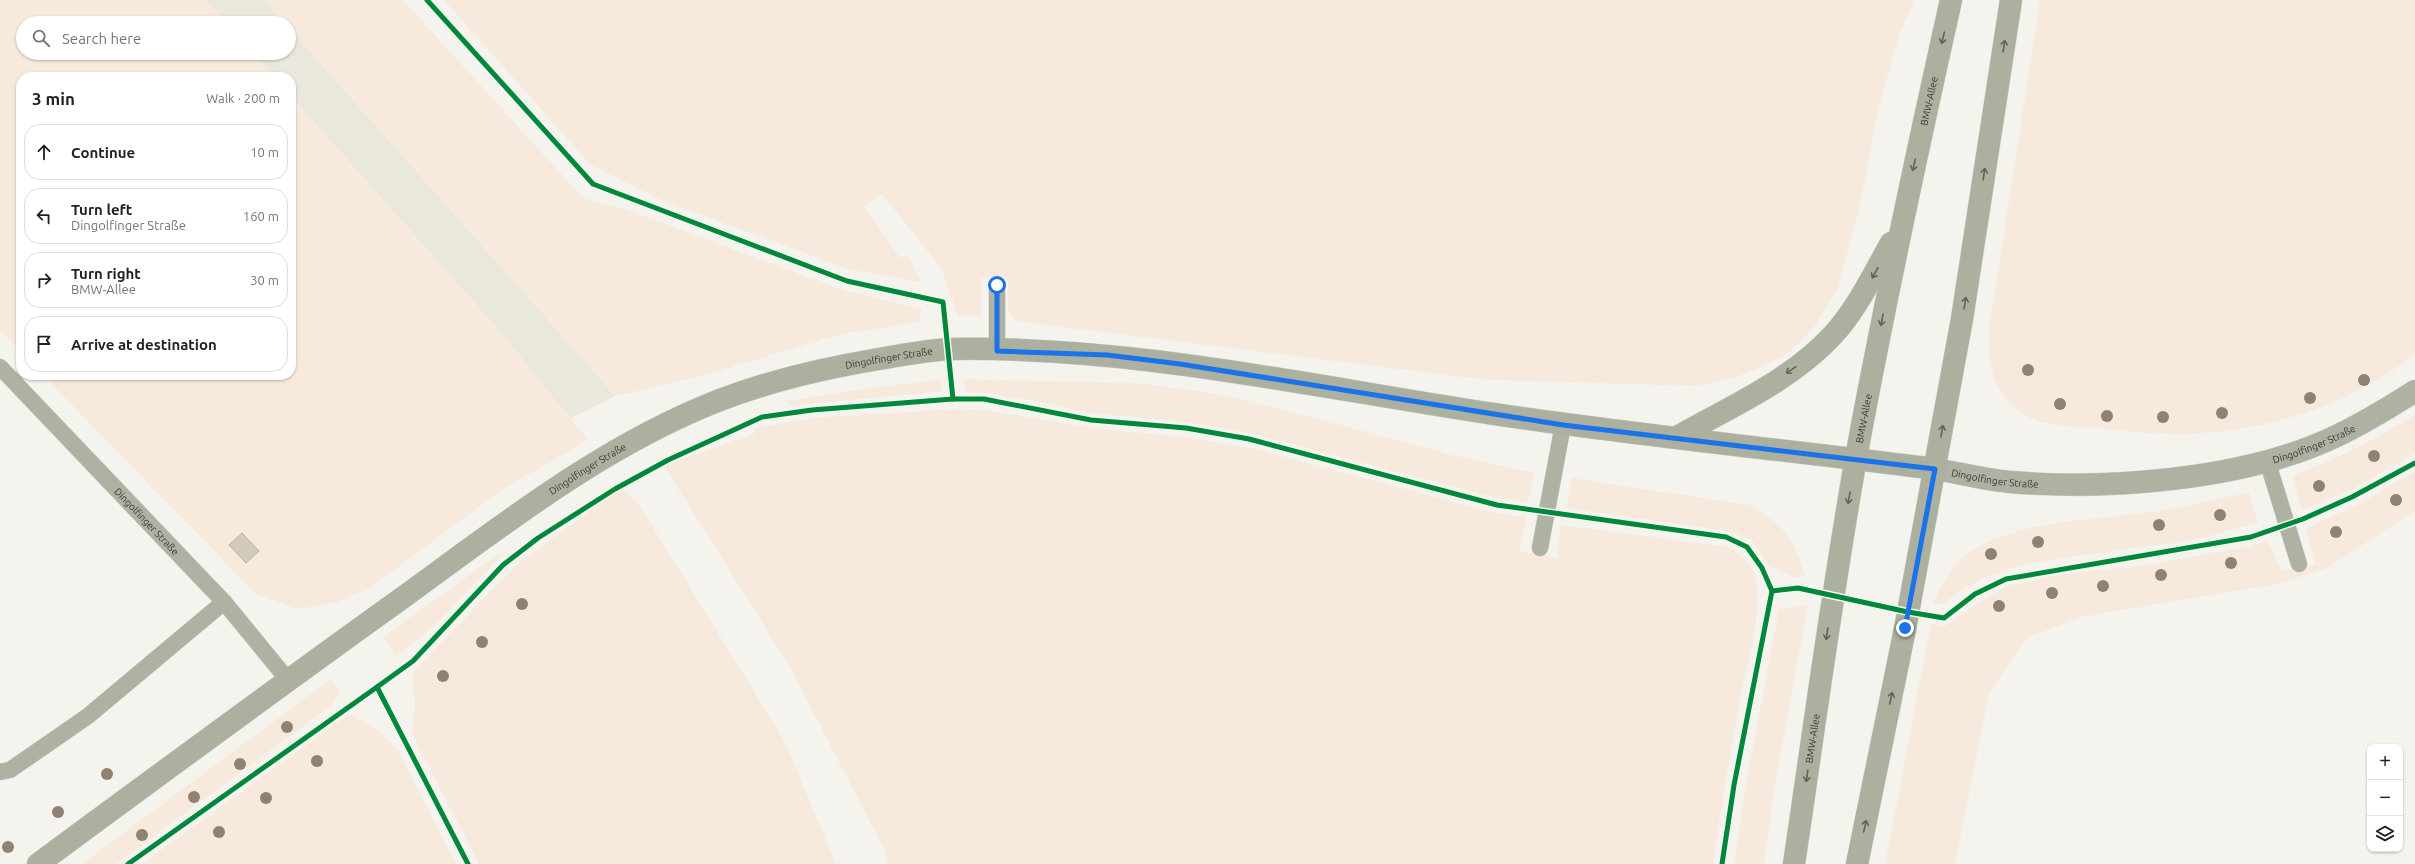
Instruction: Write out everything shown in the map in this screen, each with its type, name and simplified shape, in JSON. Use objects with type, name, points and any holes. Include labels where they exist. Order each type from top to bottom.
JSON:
[{"type":"main road","name":"BMW-Allee","points":[[1794,864],[1833,595],[1856,459],[1901,226],[1951,0]]},
{"type":"main road","points":[[1857,864],[1905,628],[1962,319],[2011,0]]},
{"type":"main road","points":[[1677,437],[1768,386],[1810,358],[1833,335],[1857,304],[1901,226]]},
{"type":"main road","name":"Dingolfinger Straße","points":[[38,864],[520,512],[613,453],[664,425],[717,401],[771,382],[842,365],[948,349],[1107,355],[1180,364],[1563,425],[1677,437],[1935,469]]},
{"type":"street","name":"Dingolfinger Straße","points":[[1935,469],[2013,482],[2130,483],[2220,471],[2267,460],[2327,440],[2370,420],[2415,391]]},
{"type":"lane","points":[[997,285],[997,351]]},
{"type":"lane","name":"Dingolfinger Straße","points":[[0,367],[224,602],[288,680]]},
{"type":"lane","points":[[1540,548],[1563,425]]},
{"type":"lane","points":[[2267,460],[2299,564]]},
{"type":"lane","points":[[0,772],[10,770],[88,716],[224,602]]},
{"type":"shaded area","points":[[0,0],[206,0],[221,16],[16,16],[16,60],[259,60],[270,72],[16,72],[16,347],[0,330]]},
{"type":"shaded area","points":[[202,0],[264,0],[279,16],[217,16]]},
{"type":"shaded area","points":[[264,0],[403,0],[583,198],[633,212],[843,290],[922,309],[919,322],[841,334],[698,377],[615,396],[296,36],[296,16],[279,16]]},
{"type":"shaded area","points":[[444,0],[1914,0],[1900,33],[1878,110],[1860,206],[1838,288],[1815,326],[1788,353],[1761,367],[1727,380],[1698,386],[1487,380],[1015,321],[1008,311],[1008,280],[981,278],[981,317],[958,316],[941,268],[882,194],[864,206],[900,258],[908,254],[921,282],[848,269],[662,200],[590,164]]},
{"type":"shaded area","points":[[2040,0],[2415,0],[2415,354],[2365,387],[2338,400],[2282,420],[2253,427],[2223,431],[2194,434],[2169,434],[2063,426],[2042,422],[2022,414],[2014,407],[2000,390],[1992,372],[1989,330]]},
{"type":"shaded area","points":[[296,36],[615,396],[571,418],[296,106],[296,72],[266,72],[255,60],[296,60]]},
{"type":"shaded area","points":[[296,102],[501,332],[588,440],[503,489],[370,588],[334,603],[298,609],[256,594],[48,380],[296,380]]},
{"type":"shaded area","points":[[964,379],[1135,383],[1192,390],[1247,400],[1456,456],[1534,473],[1528,502],[1496,498],[1250,433],[1186,422],[1090,413],[1036,401],[984,393],[967,392]]},
{"type":"shaded area","points":[[940,380],[942,391],[788,406],[788,401],[870,388]]},
{"type":"shaded area","points":[[955,409],[984,410],[1092,428],[1185,437],[1250,448],[1496,513],[1527,517],[1519,551],[1557,558],[1561,525],[1727,547],[1742,556],[1752,569],[1756,580],[1756,624],[1729,759],[1713,864],[889,864],[883,847],[790,667],[664,466],[755,433],[754,428],[813,418]]},
{"type":"shaded area","points":[[2415,415],[2415,453],[2351,490],[2302,510],[2293,476],[2370,441]]},
{"type":"shaded area","points":[[2415,471],[2415,511],[2327,568],[2273,585],[2085,616],[2027,637],[1989,694],[1955,864],[1885,864],[1931,624],[1945,626],[1978,603],[2008,586],[2059,575],[2153,564],[2251,546],[2267,540],[2282,571],[2316,565],[2305,528],[2356,506]]},
{"type":"shaded area","points":[[1572,478],[1749,505],[1771,519],[1786,533],[1801,563],[1805,576],[1795,578],[1768,565],[1752,540],[1728,531],[1566,508]]},
{"type":"shaded area","points":[[622,488],[638,503],[785,742],[836,864],[479,864],[412,734],[415,707],[413,672],[516,565]]},
{"type":"shaded area","points":[[2249,492],[2258,523],[2193,540],[2028,563],[1982,579],[1960,591],[1943,605],[1933,603],[1948,575],[1958,562],[1970,552],[1989,541],[2011,533],[2061,522],[2159,511]]},
{"type":"shaded area","points":[[500,553],[502,555],[435,625],[396,657],[383,637]]},
{"type":"shaded area","points":[[1808,605],[1774,791],[1764,864],[1734,864],[1746,785],[1779,609]]},
{"type":"shaded area","points":[[332,678],[339,692],[332,705],[116,864],[82,864]]},
{"type":"shaded area","points":[[349,714],[379,731],[399,752],[456,864],[142,864]]},
{"type":"building","points":[[242,533],[259,551],[246,563],[229,545]]},
{"type":"cycle path","points":[[427,0],[593,184],[847,281],[943,302],[953,399],[984,399],[1091,420],[1186,428],[1249,439],[1497,505],[1726,537],[1747,547],[1762,568],[1772,591],[1734,785],[1722,864]]},
{"type":"cycle path","points":[[468,864],[377,687],[413,661],[503,565],[538,538],[615,489],[668,460],[762,417],[812,410],[953,399]]},
{"type":"cycle path","points":[[1772,591],[1798,588],[1908,612],[1944,618],[1975,594],[2006,579],[2251,537],[2303,519],[2352,497],[2415,463]]},
{"type":"cycle path","points":[[128,864],[377,687]]},
{"type":"route","points":[[997,285],[997,351],[1107,355],[1180,364],[1360,394],[1563,425],[1677,437],[1935,469],[1905,628]]}]
